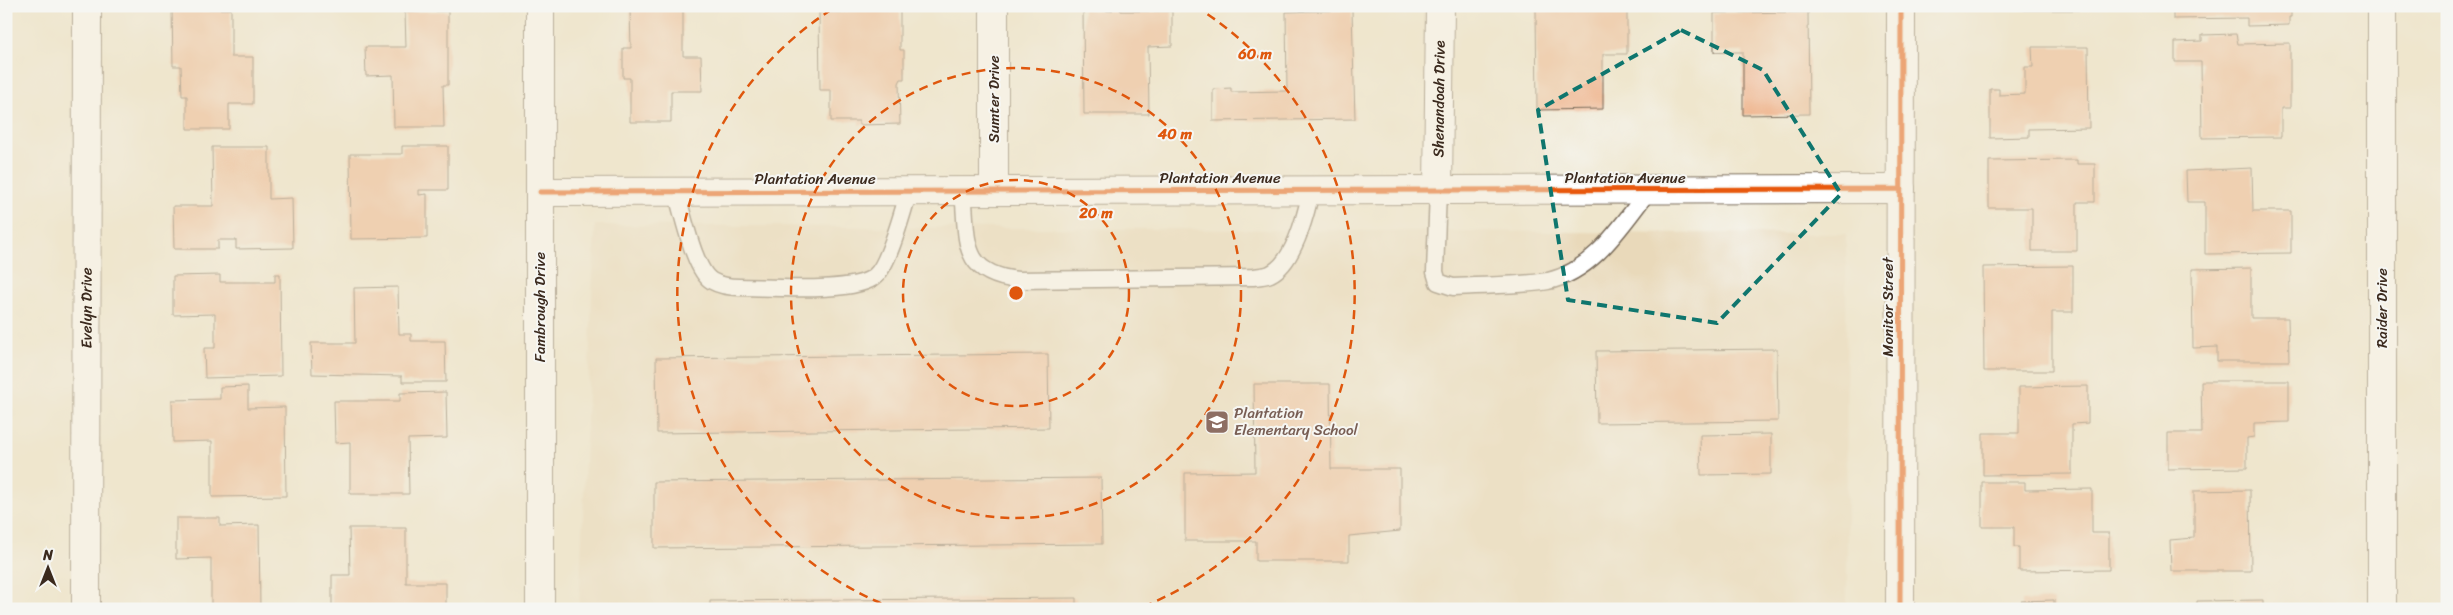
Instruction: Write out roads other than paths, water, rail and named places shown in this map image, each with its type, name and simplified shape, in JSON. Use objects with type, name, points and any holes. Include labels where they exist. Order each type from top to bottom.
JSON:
[{"type":"street","name":"Evelyn Drive","points":[[86,6],[86,609]]},
{"type":"street","name":"Fambrough Drive","points":[[540,6],[540,609]]},
{"type":"street","name":"Sumter Drive","points":[[994,6],[994,191]]},
{"type":"street","name":"Shenandoah Drive","points":[[1438,190],[1440,6]]},
{"type":"street","name":"Monitor Street","points":[[1900,609],[1901,6]]},
{"type":"street","name":"Raider Drive","points":[[2382,6],[2382,609]]},
{"type":"street","name":"Plantation Avenue","points":[[540,192],[1901,189]]},
{"type":"lane","points":[[963,191],[968,244],[975,262],[984,271],[998,278],[1018,280],[1254,277],[1270,274],[1284,262],[1295,242],[1306,216],[1311,190]]},
{"type":"lane","points":[[1438,190],[1435,272],[1438,282],[1453,287],[1549,281],[1570,273],[1587,262],[1609,242],[1648,190]]},
{"type":"lane","points":[[676,192],[699,266],[711,281],[724,286],[739,288],[845,287],[864,283],[876,276],[884,264],[910,191]]},
{"type":"place","name":"Plantation Elementary School","points":[[1217,422]]}]
